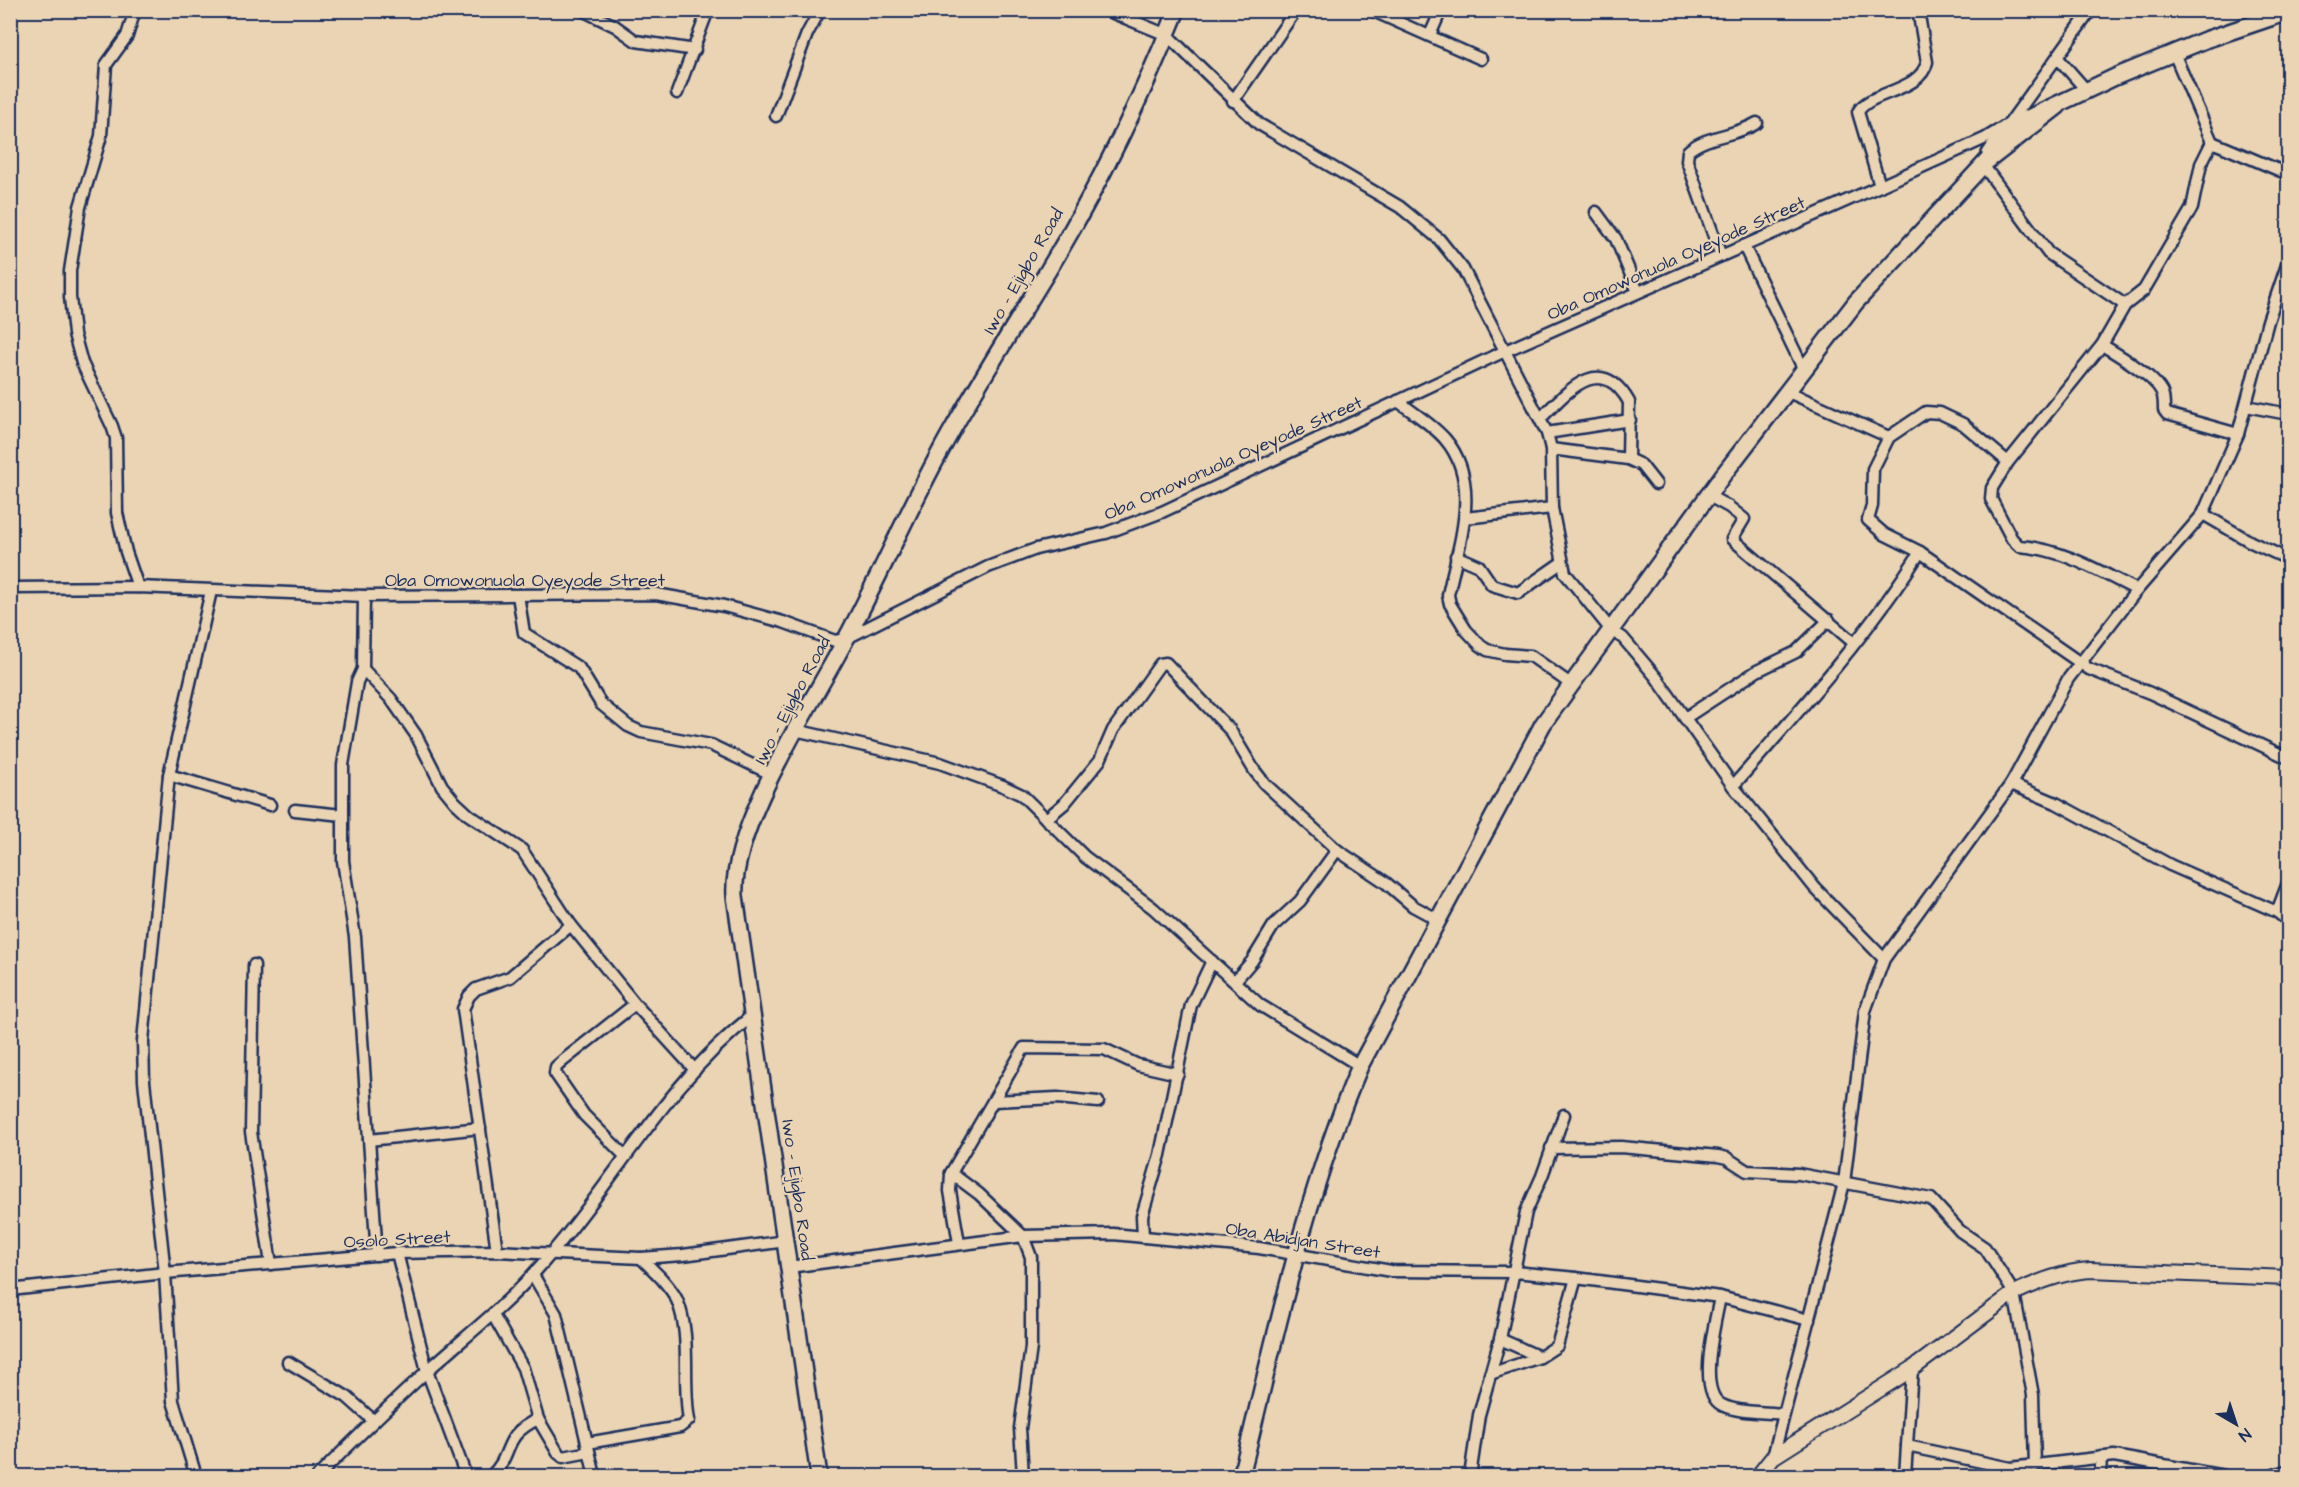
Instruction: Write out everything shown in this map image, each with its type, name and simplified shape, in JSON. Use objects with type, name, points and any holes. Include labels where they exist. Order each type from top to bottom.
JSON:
[{"type":"main road","name":"Iwo - Ejigbo Road","points":[[819,1476],[735,884],[743,843],[795,730],[847,638],[950,434],[1033,295],[1117,145],[1177,10]]},
{"type":"main road","points":[[1985,164],[2011,126],[2174,53],[2289,12]]},
{"type":"main road","points":[[1241,1476],[1297,1253],[1344,1105],[1360,1066],[1528,749],[1611,630],[1786,391],[1856,302],[1985,164],[2058,106]]},
{"type":"street","points":[[135,10],[127,36],[106,65],[101,136],[80,207],[70,271],[70,297],[74,334],[82,363],[116,438],[117,513],[126,552],[138,587]]},
{"type":"street","points":[[582,10],[615,26],[636,40],[695,50]]},
{"type":"street","points":[[677,93],[695,50],[708,10]]},
{"type":"street","points":[[776,116],[807,34],[820,10]]},
{"type":"street","points":[[1106,10],[1167,35],[1233,101],[1269,131],[1400,207],[1439,239],[1463,269],[1547,433],[1551,449],[1552,508],[1561,563],[1571,581],[1611,630],[1641,660],[1733,786],[1815,888],[1884,959]]},
{"type":"street","points":[[1233,101],[1296,10]]},
{"type":"street","points":[[1371,10],[1481,58]]},
{"type":"street","points":[[1430,36],[1441,10]]},
{"type":"street","points":[[1880,186],[1858,112],[1863,106],[1921,75],[1925,69],[1927,62],[1918,10]]},
{"type":"street","points":[[2011,126],[2091,10]]},
{"type":"street","points":[[2174,53],[2212,142],[2289,174]]},
{"type":"street","points":[[2058,58],[2087,91]]},
{"type":"street","points":[[1721,256],[1687,161],[1688,151],[1696,144],[1742,131],[1757,123]]},
{"type":"street","name":"Oba Omowonuola Oyeyode Street","points":[[10,588],[138,587],[364,596],[656,594],[734,609],[783,622],[835,641],[847,638],[988,567],[1036,549],[1106,533],[1162,512],[1505,351],[2011,126]]},
{"type":"street","points":[[2136,590],[2055,551],[2034,545],[2019,546],[2012,539],[1991,499],[1992,488],[2008,462],[2102,345],[2125,305],[2144,290],[2192,208],[2201,164],[2212,142]]},
{"type":"street","points":[[1985,164],[2040,245],[2094,287],[2125,305]]},
{"type":"street","points":[[1596,212],[1616,239],[1638,292]]},
{"type":"street","points":[[1744,246],[1803,368]]},
{"type":"street","points":[[1773,1457],[1844,1183],[1865,1011],[1884,959],[2011,784],[2053,703],[2081,663],[2136,590],[2203,514],[2238,434],[2268,321],[2289,262]]},
{"type":"street","points":[[2102,345],[2132,363],[2156,385],[2163,394],[2163,410],[2167,414],[2238,434]]},
{"type":"street","points":[[1541,418],[1581,381],[1602,377],[1611,381],[1629,402],[1628,459]]},
{"type":"street","points":[[1786,391],[1889,436]]},
{"type":"street","points":[[1398,401],[1447,441],[1459,464],[1466,518],[1448,595],[1450,604],[1466,630],[1487,650],[1531,656],[1572,685]]},
{"type":"street","points":[[2246,406],[2289,414]]},
{"type":"street","points":[[2008,462],[1962,424],[1933,411],[1912,420],[1889,436],[1873,469],[1872,506],[1868,520],[1884,534],[1920,552],[2081,663],[2289,758]]},
{"type":"street","points":[[1547,433],[1630,420]]},
{"type":"street","points":[[1551,449],[1628,459],[1641,465],[1656,484]]},
{"type":"street","points":[[1709,496],[1744,519],[1732,539],[1854,643]]},
{"type":"street","points":[[1466,518],[1552,508]]},
{"type":"street","points":[[2203,514],[2251,542],[2289,560]]},
{"type":"street","points":[[1733,786],[1815,693],[1880,612],[1920,552]]},
{"type":"street","points":[[1456,556],[1479,566],[1492,585],[1518,593],[1561,563]]},
{"type":"street","points":[[196,1476],[173,1401],[165,1273],[144,1081],[143,1041],[169,775],[212,591]]},
{"type":"street","points":[[518,595],[524,633],[579,668],[600,704],[628,726],[641,732],[711,745],[773,775]]},
{"type":"street","points":[[364,596],[363,669],[357,682],[344,765],[343,868],[355,937],[377,1256]]},
{"type":"street","points":[[1685,718],[1757,670],[1796,652],[1829,620]]},
{"type":"street","points":[[1046,819],[1064,804],[1100,760],[1113,730],[1160,664],[1166,663],[1230,730],[1265,784],[1337,850],[1385,882],[1413,906],[1437,919]]},
{"type":"street","points":[[363,669],[390,699],[416,735],[442,786],[469,815],[522,850],[571,924],[635,1004],[695,1070]]},
{"type":"street","points":[[795,730],[940,763],[1022,795],[1085,857],[1152,908],[1260,1005],[1360,1066]]},
{"type":"street","points":[[169,775],[270,805]]},
{"type":"street","points":[[2011,784],[2056,803],[2170,864],[2277,912],[2289,921]]},
{"type":"street","points":[[295,810],[342,815]]},
{"type":"street","points":[[1235,981],[1252,961],[1274,925],[1300,901],[1337,850]]},
{"type":"street","points":[[2277,912],[2289,883]]},
{"type":"street","points":[[497,1251],[463,1009],[469,996],[476,989],[510,977],[571,924]]},
{"type":"street","points":[[1143,1237],[1142,1216],[1160,1155],[1191,1005],[1212,961]]},
{"type":"street","points":[[254,965],[251,1132],[271,1264]]},
{"type":"street","points":[[625,1156],[584,1115],[555,1073],[556,1067],[564,1059],[635,1004]]},
{"type":"street","points":[[318,1476],[374,1420],[493,1315],[533,1275],[695,1070],[726,1036],[753,1015]]},
{"type":"street","points":[[959,1243],[950,1191],[951,1173],[1022,1051],[1028,1047],[1104,1049],[1138,1065],[1178,1074]]},
{"type":"street","points":[[994,1101],[1057,1098],[1098,1102]]},
{"type":"street","points":[[1470,1476],[1472,1446],[1500,1339],[1526,1212],[1564,1115]]},
{"type":"street","points":[[369,1140],[480,1128]]},
{"type":"street","points":[[1551,1148],[1621,1147],[1718,1156],[1727,1158],[1747,1171],[1799,1174],[1931,1199],[1960,1231],[1989,1253],[2014,1293],[2033,1395],[2035,1466]]},
{"type":"street","points":[[951,1173],[979,1194],[1023,1236],[1031,1257],[1031,1347],[1020,1428],[1023,1476]]},
{"type":"street","name":"Oba Abidjan Street","points":[[789,1267],[1023,1236],[1113,1234],[1297,1253],[1418,1273],[1514,1272],[1576,1278],[1720,1297],[1809,1320]]},
{"type":"street","name":"Osolo Street","points":[[10,1290],[165,1273],[397,1253],[497,1251],[641,1258],[683,1255],[786,1241]]},
{"type":"street","points":[[397,1253],[427,1371],[466,1476]]},
{"type":"street","points":[[493,1315],[523,1368],[538,1419],[558,1454],[564,1457],[588,1447],[680,1427],[689,1420],[684,1379],[686,1351],[682,1318],[676,1299],[666,1284],[641,1258]]},
{"type":"street","points":[[1758,1476],[1773,1457],[1912,1369],[2014,1293],[2058,1275],[2090,1270],[2289,1278]]},
{"type":"street","points":[[533,1275],[556,1314],[595,1476]]},
{"type":"street","points":[[1490,1374],[1540,1357],[1557,1346],[1562,1336],[1576,1278]]},
{"type":"street","points":[[1720,1297],[1707,1363],[1714,1397],[1725,1407],[1783,1414]]},
{"type":"street","points":[[1500,1339],[1540,1357]]},
{"type":"street","points":[[288,1362],[347,1397],[374,1420]]},
{"type":"street","points":[[1905,1476],[1912,1369]]},
{"type":"street","points":[[490,1476],[503,1460],[514,1434],[538,1419]]},
{"type":"street","points":[[1780,1431],[1797,1440]]},
{"type":"street","points":[[1907,1446],[2010,1468],[2114,1456],[2177,1472],[2224,1476]]},
{"type":"street","points":[[2100,1476],[2101,1457]]},
{"type":"street","points":[[2271,1476],[2289,1470]]},
{"type":"street","points":[[1229,1476],[1241,1476]]}]
